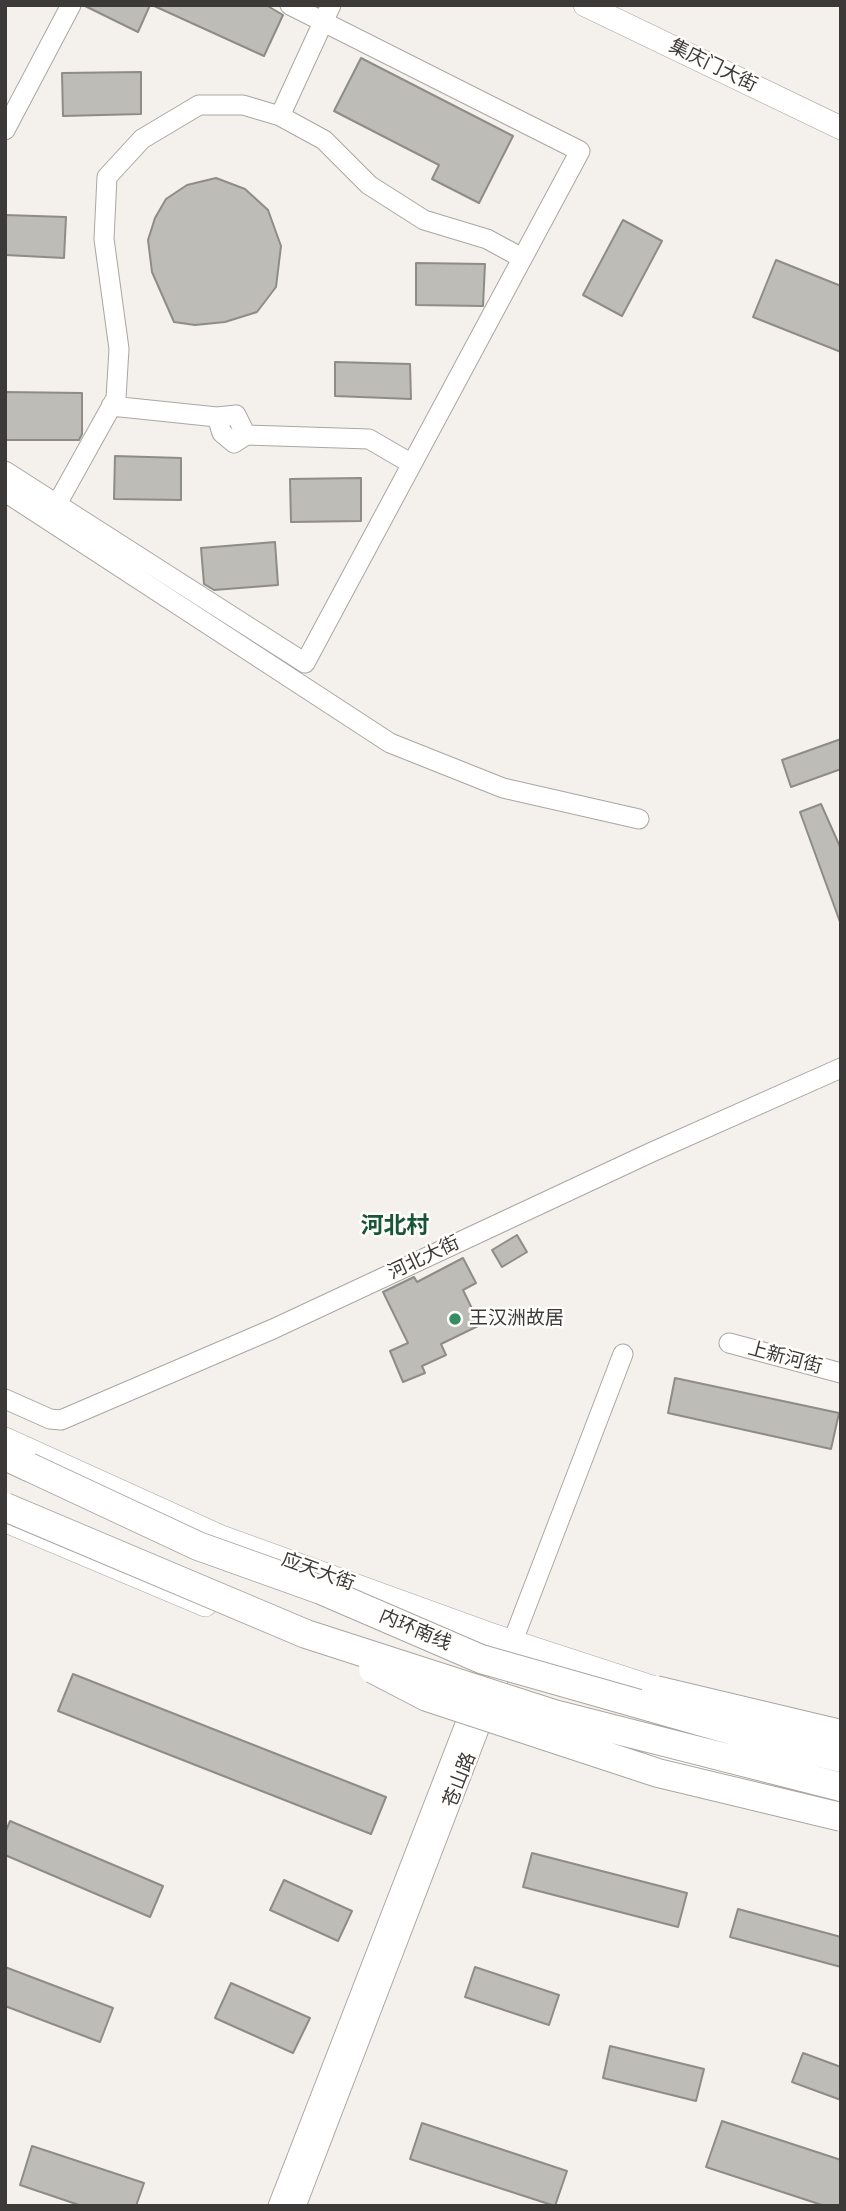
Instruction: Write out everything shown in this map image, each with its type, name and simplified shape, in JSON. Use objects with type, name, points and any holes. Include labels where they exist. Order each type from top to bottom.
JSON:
[{"type":"highway","name":"内环南线","points":[[5,1456],[198,1546],[321,1590],[481,1659],[759,1738],[841,1758]]},
{"type":"highway","name":"内环南线","points":[[5,1507],[306,1634],[554,1714],[841,1787]]},
{"type":"highway","points":[[321,1590],[569,1669],[841,1734]]},
{"type":"highway","points":[[306,1634],[427,1697],[658,1773],[841,1817]]},
{"type":"main road","name":"集庆门大街","points":[[585,5],[841,128]]},
{"type":"main road","name":"应天大街","points":[[5,1438],[219,1536],[504,1639],[761,1723],[841,1743]]},
{"type":"main road","points":[[5,1521],[161,1589],[481,1706],[841,1803]]},
{"type":"street","points":[[5,130],[71,5]]},
{"type":"street","points":[[5,471],[305,663],[580,151],[327,13],[290,5]]},
{"type":"street","points":[[280,116],[327,13]]},
{"type":"street","points":[[57,504],[116,398],[119,349],[104,239],[107,177],[142,139],[199,105],[243,105],[280,116],[324,140],[369,185],[424,220],[486,239],[522,258]]},
{"type":"street","points":[[111,406],[217,417],[222,433],[234,443],[246,435],[369,439],[412,464]]},
{"type":"street","points":[[5,492],[390,743],[503,788],[639,819]]},
{"type":"street","name":"河北大街","points":[[5,1399],[50,1419],[61,1420],[273,1329],[652,1152],[841,1068]]},
{"type":"street","name":"上新河街","points":[[729,1343],[841,1373]]},
{"type":"street","name":"苍山路","points":[[296,2206],[504,1639],[622,1354]]},
{"type":"street","name":"苍山路","points":[[278,2206],[481,1706]]},
{"type":"building","points":[[83,5],[150,5],[138,32]]},
{"type":"building","points":[[152,5],[266,5],[283,15],[264,56]]},
{"type":"building","points":[[361,58],[513,136],[479,203],[432,179],[439,165],[334,111]]},
{"type":"building","points":[[141,72],[141,114],[63,116],[62,73]]},
{"type":"building","points":[[216,178],[245,189],[268,210],[281,246],[276,287],[257,312],[225,322],[195,325],[174,322],[152,272],[148,240],[155,218],[166,199],[187,185]]},
{"type":"building","points":[[5,215],[66,217],[64,258],[5,255]]},
{"type":"building","points":[[623,220],[662,241],[622,316],[583,295]]},
{"type":"building","points":[[776,260],[841,286],[841,352],[753,317]]},
{"type":"building","points":[[416,263],[485,264],[483,306],[416,305]]},
{"type":"building","points":[[335,362],[410,364],[411,399],[335,396]]},
{"type":"building","points":[[5,392],[82,393],[82,434],[79,440],[5,440]]},
{"type":"building","points":[[115,456],[181,458],[181,500],[114,499]]},
{"type":"building","points":[[361,478],[361,521],[291,522],[290,479]]},
{"type":"building","points":[[275,542],[278,585],[214,590],[204,584],[201,548]]},
{"type":"building","points":[[841,739],[841,769],[791,787],[782,760]]},
{"type":"building","points":[[821,804],[841,849],[840,922],[800,812]]},
{"type":"building","points":[[517,1235],[527,1252],[502,1267],[492,1250]]},
{"type":"building","points":[[463,1258],[476,1283],[463,1290],[480,1325],[441,1344],[446,1355],[422,1366],[425,1373],[403,1382],[390,1351],[408,1343],[383,1292],[414,1277],[417,1282]]},
{"type":"building","points":[[675,1378],[839,1413],[831,1449],[668,1413]]},
{"type":"building","points":[[73,1674],[386,1797],[371,1834],[58,1711]]},
{"type":"building","points":[[10,1821],[163,1886],[150,1917],[5,1855],[5,1833]]},
{"type":"building","points":[[532,1853],[687,1893],[678,1927],[523,1887]]},
{"type":"building","points":[[284,1880],[352,1911],[338,1941],[270,1910]]},
{"type":"building","points":[[738,1909],[841,1937],[841,1967],[730,1937]]},
{"type":"building","points":[[5,1967],[113,2008],[100,2042],[5,2006]]},
{"type":"building","points":[[475,1967],[559,1995],[549,2025],[465,1997]]},
{"type":"building","points":[[231,1983],[310,2018],[293,2053],[215,2018]]},
{"type":"building","points":[[610,2046],[704,2069],[696,2101],[603,2078]]},
{"type":"building","points":[[803,2053],[841,2067],[841,2100],[792,2082]]},
{"type":"building","points":[[722,2121],[841,2160],[841,2206],[825,2206],[706,2167]]},
{"type":"building","points":[[422,2123],[567,2171],[555,2206],[410,2159]]},
{"type":"building","points":[[32,2146],[144,2183],[136,2206],[82,2206],[20,2185]]},
{"type":"place","name":"王汉洲故居","points":[[455,1319]]},
{"type":"district","name":"河北村","points":[[395,1226]]}]
